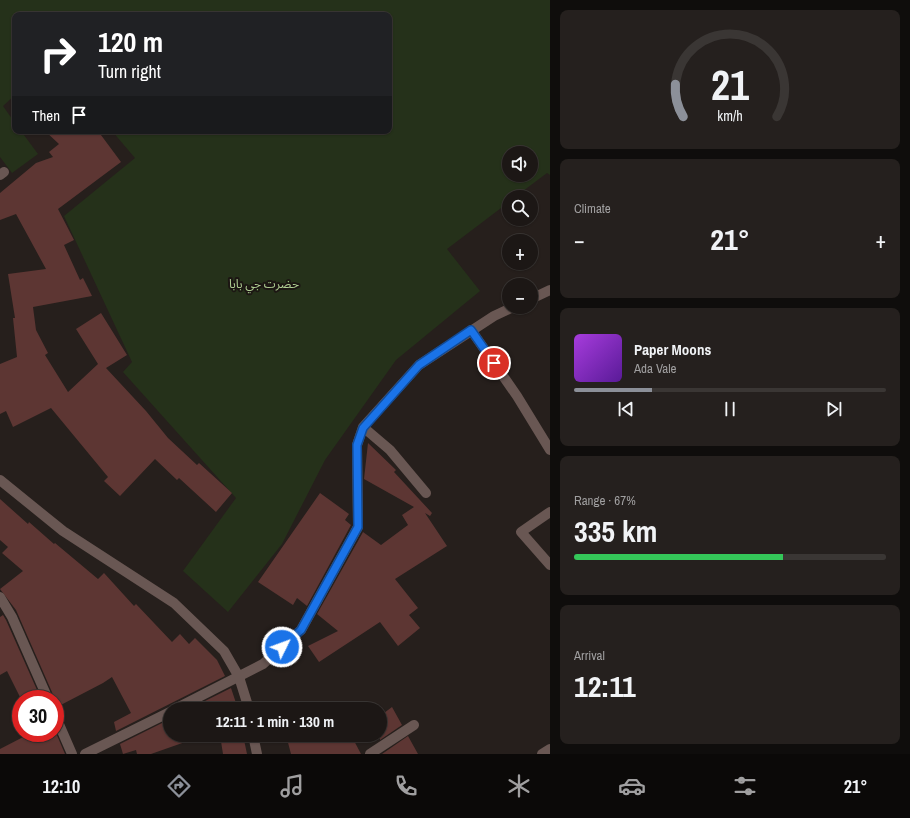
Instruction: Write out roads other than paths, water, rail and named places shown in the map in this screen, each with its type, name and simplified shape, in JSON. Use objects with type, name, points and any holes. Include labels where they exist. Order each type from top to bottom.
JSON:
[{"type":"street","points":[[538,296],[550,290]]},
{"type":"street","points":[[189,702],[263,664],[301,630],[358,527],[357,445],[363,428],[419,365],[471,330],[502,312]]},
{"type":"street","points":[[471,330],[517,396],[550,450]]},
{"type":"street","points":[[363,428],[390,450],[426,493]]},
{"type":"street","points":[[0,480],[63,531],[174,603],[224,651],[239,677],[247,702]]},
{"type":"street","points":[[550,512],[521,532],[550,565]]},
{"type":"street","points":[[0,597],[12,617],[44,690]]},
{"type":"street","points":[[85,754],[163,715]]},
{"type":"street","points":[[370,754],[414,725]]},
{"type":"street","points":[[64,736],[72,754]]},
{"type":"street","points":[[254,742],[257,754]]},
{"type":"street","points":[[542,754],[550,749]]},
{"type":"park label","name":"حضرت جي بابا","points":[[264,284]]}]
